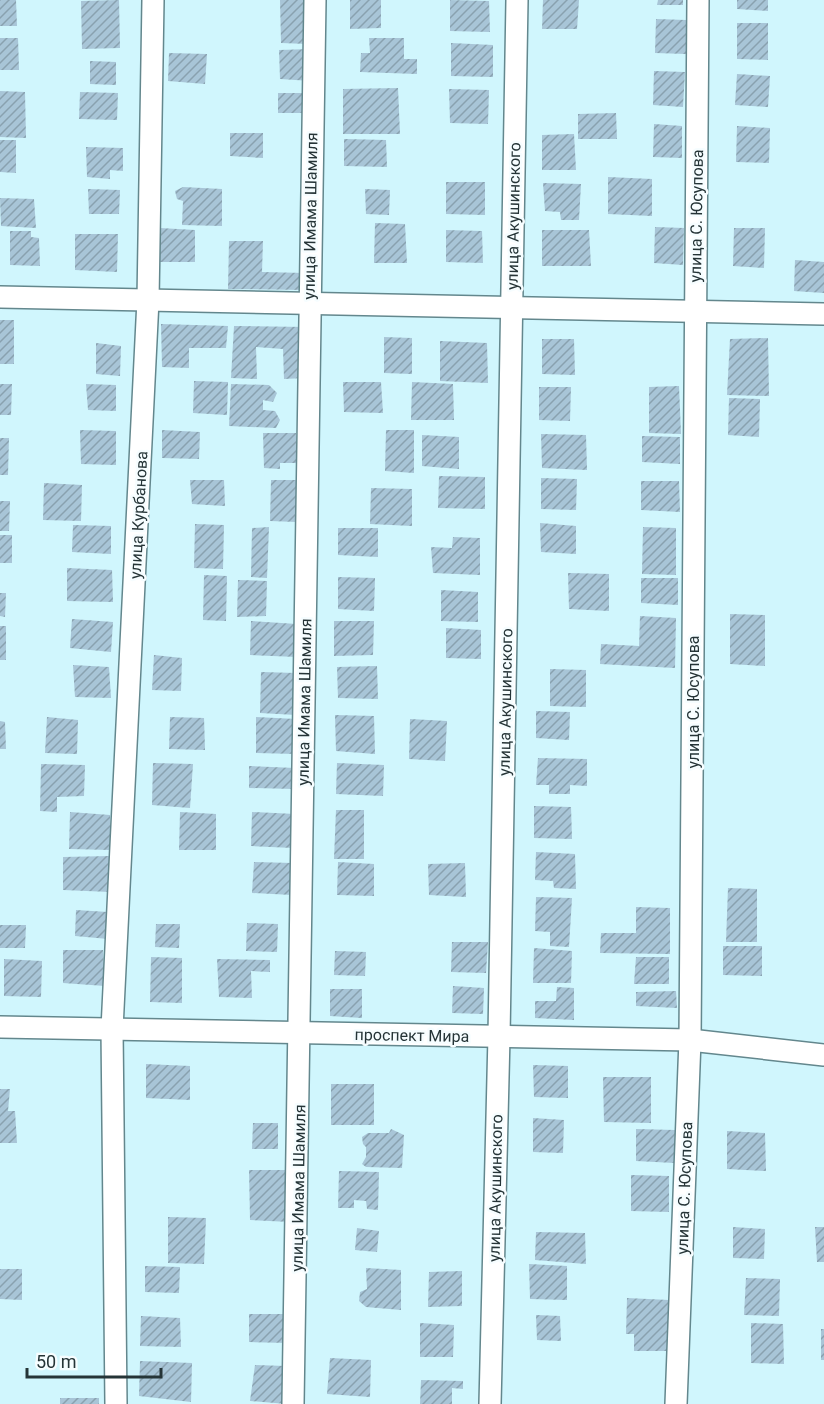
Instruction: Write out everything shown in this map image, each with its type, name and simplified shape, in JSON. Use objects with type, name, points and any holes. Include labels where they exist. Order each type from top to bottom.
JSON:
[{"type":"street","name":"улица Курбанова","points":[[116,1404],[112,1029],[148,300],[153,0]]},
{"type":"street","name":"улица Имама Шамиля","points":[[293,1404],[301,1033],[309,304],[315,0]]},
{"type":"street","name":"улица Акушинского","points":[[490,1404],[499,1036],[517,0]]},
{"type":"street","name":"улица С. Юсупова","points":[[676,1404],[690,1040],[698,0]]},
{"type":"street","points":[[0,297],[824,314]]},
{"type":"street","name":"проспект Мира","points":[[0,1027],[690,1040],[824,1055]]},
{"type":"building","points":[[0,0],[16,0],[17,26],[0,26]]},
{"type":"building","points":[[119,0],[120,48],[82,49],[81,1]]},
{"type":"building","points":[[280,0],[307,0],[308,44],[281,43]]},
{"type":"building","points":[[350,0],[381,0],[381,28],[350,29]]},
{"type":"building","points":[[450,0],[489,1],[490,32],[450,31]]},
{"type":"building","points":[[543,0],[579,0],[577,29],[542,29]]},
{"type":"building","points":[[658,0],[683,0],[683,5],[657,5]]},
{"type":"building","points":[[737,0],[768,0],[768,11],[737,9]]},
{"type":"building","points":[[656,19],[686,20],[686,54],[655,53]]},
{"type":"building","points":[[737,23],[768,23],[768,60],[737,59]]},
{"type":"building","points":[[0,38],[18,38],[19,70],[0,70]]},
{"type":"building","points":[[369,38],[404,38],[404,59],[417,59],[417,74],[360,72],[361,53],[370,53]]},
{"type":"building","points":[[451,43],[493,45],[493,77],[451,76]]},
{"type":"building","points":[[311,49],[311,81],[280,79],[279,50]]},
{"type":"building","points":[[169,53],[207,54],[205,84],[168,81]]},
{"type":"building","points":[[90,61],[116,62],[116,85],[90,84]]},
{"type":"building","points":[[654,71],[685,72],[683,107],[653,105]]},
{"type":"building","points":[[737,74],[770,76],[768,107],[735,105]]},
{"type":"building","points":[[398,88],[400,134],[343,134],[343,89]]},
{"type":"building","points":[[449,89],[489,90],[488,124],[450,123]]},
{"type":"building","points":[[0,91],[25,92],[26,138],[0,137]]},
{"type":"building","points":[[80,92],[118,93],[117,120],[79,119]]},
{"type":"building","points":[[278,93],[308,93],[309,113],[278,113]]},
{"type":"building","points":[[616,113],[617,139],[578,139],[578,114]]},
{"type":"building","points":[[654,124],[682,126],[682,158],[653,157]]},
{"type":"building","points":[[737,126],[770,128],[769,163],[736,162]]},
{"type":"building","points":[[230,133],[263,133],[263,158],[230,156]]},
{"type":"building","points":[[574,134],[576,170],[542,170],[542,135]]},
{"type":"building","points":[[344,139],[386,140],[387,167],[344,166]]},
{"type":"building","points":[[0,140],[16,140],[16,173],[0,172]]},
{"type":"building","points":[[86,147],[123,148],[123,171],[110,170],[110,179],[87,177]]},
{"type":"building","points":[[608,177],[652,179],[652,216],[608,214]]},
{"type":"building","points":[[446,182],[485,182],[485,215],[446,214]]},
{"type":"building","points":[[543,183],[581,184],[579,220],[561,220],[560,212],[545,211]]},
{"type":"building","points":[[183,187],[222,189],[222,226],[182,225],[183,201],[177,199],[175,191]]},
{"type":"building","points":[[88,189],[120,190],[119,214],[89,214]]},
{"type":"building","points":[[365,189],[390,190],[389,215],[366,214]]},
{"type":"building","points":[[0,198],[34,199],[36,228],[1,226]]},
{"type":"building","points":[[375,223],[405,224],[407,263],[374,263]]},
{"type":"building","points":[[655,227],[684,228],[683,265],[654,263]]},
{"type":"building","points":[[160,228],[195,230],[195,262],[159,262]]},
{"type":"building","points":[[734,228],[765,228],[764,268],[733,266]]},
{"type":"building","points":[[446,230],[482,231],[483,263],[446,262]]},
{"type":"building","points":[[542,230],[589,230],[591,266],[542,266]]},
{"type":"building","points":[[10,231],[31,231],[31,237],[39,238],[40,266],[10,265]]},
{"type":"building","points":[[75,234],[118,234],[117,272],[75,270]]},
{"type":"building","points":[[229,241],[263,241],[262,272],[305,273],[304,290],[228,289]]},
{"type":"building","points":[[795,260],[824,262],[824,293],[794,291]]},
{"type":"building","points":[[0,320],[14,320],[14,364],[0,364]]},
{"type":"building","points":[[161,324],[228,326],[226,348],[189,348],[189,368],[162,367]]},
{"type":"building","points":[[234,326],[306,327],[305,378],[284,379],[283,349],[256,347],[257,379],[231,378]]},
{"type":"building","points":[[384,337],[412,338],[412,374],[384,373]]},
{"type":"building","points":[[768,338],[769,396],[727,395],[730,339]]},
{"type":"building","points":[[542,339],[574,339],[575,375],[542,374]]},
{"type":"building","points":[[440,341],[487,343],[488,383],[440,381]]},
{"type":"building","points":[[96,343],[121,346],[120,376],[96,374]]},
{"type":"building","points":[[194,381],[228,382],[227,415],[193,413]]},
{"type":"building","points":[[343,382],[381,382],[383,413],[344,412]]},
{"type":"building","points":[[412,382],[453,384],[454,420],[411,420]]},
{"type":"building","points":[[0,384],[12,384],[11,415],[0,415]]},
{"type":"building","points":[[86,384],[116,385],[116,411],[88,410]]},
{"type":"building","points":[[231,384],[269,385],[277,393],[273,402],[263,400],[263,410],[275,411],[280,420],[276,428],[229,426]]},
{"type":"building","points":[[679,386],[681,434],[649,433],[649,387]]},
{"type":"building","points":[[539,387],[571,387],[570,421],[539,420]]},
{"type":"building","points":[[729,398],[760,399],[759,437],[728,435]]},
{"type":"building","points":[[80,430],[116,431],[116,465],[81,464]]},
{"type":"building","points":[[162,430],[200,432],[199,459],[162,458]]},
{"type":"building","points":[[386,430],[414,430],[414,473],[385,471]]},
{"type":"building","points":[[263,433],[296,433],[297,463],[280,463],[280,469],[264,468]]},
{"type":"building","points":[[541,434],[586,435],[587,470],[542,468]]},
{"type":"building","points":[[422,435],[459,437],[459,469],[422,466]]},
{"type":"building","points":[[642,436],[680,437],[680,464],[642,462]]},
{"type":"building","points":[[0,438],[9,438],[8,475],[0,475]]},
{"type":"building","points":[[439,476],[485,477],[485,509],[438,508]]},
{"type":"building","points":[[541,478],[577,479],[576,510],[541,509]]},
{"type":"building","points":[[190,480],[224,480],[225,506],[192,504]]},
{"type":"building","points":[[271,480],[296,480],[296,522],[270,521]]},
{"type":"building","points":[[641,481],[679,481],[680,512],[641,510]]},
{"type":"building","points":[[44,483],[82,485],[81,521],[43,520]]},
{"type":"building","points":[[371,488],[412,489],[412,526],[370,524]]},
{"type":"building","points":[[0,501],[10,501],[9,531],[0,531]]},
{"type":"building","points":[[540,523],[576,526],[576,554],[541,552]]},
{"type":"building","points":[[195,524],[224,525],[223,569],[194,568]]},
{"type":"building","points":[[73,525],[111,526],[111,554],[72,552]]},
{"type":"building","points":[[269,527],[267,578],[251,577],[252,528]]},
{"type":"building","points":[[643,527],[676,528],[676,575],[642,574]]},
{"type":"building","points":[[338,528],[378,528],[378,557],[338,555]]},
{"type":"building","points":[[0,535],[12,535],[12,563],[0,563]]},
{"type":"building","points":[[453,537],[480,538],[480,575],[433,573],[431,547],[452,548]]},
{"type":"building","points":[[67,568],[112,570],[113,602],[67,601]]},
{"type":"building","points":[[568,573],[609,574],[609,611],[569,609]]},
{"type":"building","points":[[204,575],[227,576],[226,621],[203,620]]},
{"type":"building","points":[[338,577],[375,578],[374,611],[338,609]]},
{"type":"building","points":[[641,578],[678,578],[678,605],[641,603]]},
{"type":"building","points":[[238,580],[267,581],[266,616],[237,617]]},
{"type":"building","points":[[441,590],[478,592],[478,622],[441,621]]},
{"type":"building","points":[[0,593],[6,593],[5,617],[0,616]]},
{"type":"building","points":[[730,614],[765,615],[765,666],[730,664]]},
{"type":"building","points":[[640,616],[676,618],[675,668],[600,664],[601,644],[639,646]]},
{"type":"building","points":[[72,619],[113,622],[111,652],[70,648]]},
{"type":"building","points":[[251,621],[297,624],[297,657],[250,655]]},
{"type":"building","points":[[334,621],[374,621],[373,655],[334,656]]},
{"type":"building","points":[[0,626],[6,626],[6,660],[0,660]]},
{"type":"building","points":[[446,628],[481,630],[481,659],[446,658]]},
{"type":"building","points":[[154,655],[182,658],[181,691],[152,690]]},
{"type":"building","points":[[73,665],[109,667],[111,698],[75,697]]},
{"type":"building","points":[[377,666],[378,699],[338,698],[337,667]]},
{"type":"building","points":[[550,669],[586,670],[586,707],[550,706]]},
{"type":"building","points":[[261,672],[296,673],[296,715],[260,713]]},
{"type":"building","points":[[536,711],[570,712],[569,740],[536,738]]},
{"type":"building","points":[[335,715],[374,716],[375,754],[336,751]]},
{"type":"building","points":[[47,717],[78,720],[77,754],[45,753]]},
{"type":"building","points":[[170,717],[204,718],[205,750],[169,749]]},
{"type":"building","points":[[256,717],[296,719],[296,754],[256,753]]},
{"type":"building","points":[[410,719],[447,721],[445,761],[409,759]]},
{"type":"building","points":[[0,721],[5,722],[6,749],[0,749]]},
{"type":"building","points":[[538,758],[587,759],[587,786],[570,785],[570,794],[549,794],[549,785],[536,785]]},
{"type":"building","points":[[153,763],[193,764],[190,808],[152,805]]},
{"type":"building","points":[[337,763],[384,765],[383,796],[336,794]]},
{"type":"building","points":[[41,764],[85,765],[84,796],[57,797],[57,812],[40,811]]},
{"type":"building","points":[[249,766],[295,768],[294,789],[249,788]]},
{"type":"building","points":[[534,806],[571,807],[572,839],[534,838]]},
{"type":"building","points":[[336,810],[364,810],[364,859],[334,859]]},
{"type":"building","points":[[70,812],[110,815],[110,850],[69,849]]},
{"type":"building","points":[[180,812],[216,814],[216,850],[179,850]]},
{"type":"building","points":[[252,812],[295,814],[293,848],[251,846]]},
{"type":"building","points":[[536,852],[575,854],[576,889],[554,888],[553,881],[535,880]]},
{"type":"building","points":[[110,856],[110,892],[63,890],[63,857]]},
{"type":"building","points":[[254,862],[293,863],[292,895],[252,893]]},
{"type":"building","points":[[338,862],[374,864],[374,896],[337,895]]},
{"type":"building","points":[[465,863],[466,897],[429,895],[428,864]]},
{"type":"building","points":[[728,888],[757,889],[757,942],[726,942]]},
{"type":"building","points":[[536,897],[572,898],[569,947],[550,946],[550,932],[535,931]]},
{"type":"building","points":[[636,907],[670,908],[670,954],[600,953],[601,933],[636,933]]},
{"type":"building","points":[[76,910],[108,912],[108,939],[75,936]]},
{"type":"building","points":[[247,923],[278,924],[277,952],[246,951]]},
{"type":"building","points":[[156,924],[180,924],[179,948],[155,947]]},
{"type":"building","points":[[0,925],[26,925],[25,948],[0,948]]},
{"type":"building","points":[[452,942],[488,942],[486,973],[451,972]]},
{"type":"building","points":[[723,946],[762,946],[762,976],[723,975]]},
{"type":"building","points":[[534,948],[572,951],[571,983],[533,983]]},
{"type":"building","points":[[63,950],[103,950],[105,986],[63,983]]},
{"type":"building","points":[[335,951],[366,952],[365,976],[334,975]]},
{"type":"building","points":[[151,957],[182,958],[182,1003],[150,1002]]},
{"type":"building","points":[[636,957],[669,957],[669,984],[634,984]]},
{"type":"building","points":[[4,959],[42,961],[41,997],[4,996]]},
{"type":"building","points":[[217,959],[270,960],[270,972],[251,971],[252,998],[219,997]]},
{"type":"building","points":[[453,986],[484,988],[483,1014],[452,1013]]},
{"type":"building","points":[[557,987],[574,988],[574,1020],[535,1018],[535,1001],[556,1001]]},
{"type":"building","points":[[330,989],[362,989],[362,1018],[330,1016]]},
{"type":"building","points":[[676,991],[677,1008],[636,1006],[636,992]]},
{"type":"building","points":[[146,1064],[190,1066],[190,1100],[146,1098]]},
{"type":"building","points":[[533,1065],[568,1066],[568,1098],[534,1097]]},
{"type":"building","points":[[603,1077],[651,1077],[651,1123],[604,1122]]},
{"type":"building","points":[[331,1084],[374,1084],[374,1125],[331,1125]]},
{"type":"building","points":[[0,1089],[10,1089],[8,1111],[15,1111],[17,1143],[0,1143]]},
{"type":"building","points":[[533,1118],[564,1120],[563,1153],[533,1152]]},
{"type":"building","points":[[253,1123],[278,1123],[278,1149],[252,1149]]},
{"type":"building","points":[[391,1129],[404,1135],[402,1168],[366,1167],[362,1164],[366,1157],[366,1147],[362,1137],[368,1133],[389,1133]]},
{"type":"building","points":[[636,1129],[675,1130],[674,1163],[636,1161]]},
{"type":"building","points":[[727,1131],[765,1133],[766,1171],[727,1169]]},
{"type":"building","points":[[249,1170],[289,1170],[290,1222],[250,1220]]},
{"type":"building","points":[[339,1171],[379,1172],[378,1210],[367,1209],[366,1201],[354,1200],[354,1208],[338,1208]]},
{"type":"building","points":[[631,1175],[669,1176],[669,1212],[631,1211]]},
{"type":"building","points":[[168,1217],[206,1218],[204,1264],[168,1263]]},
{"type":"building","points":[[733,1227],[765,1229],[764,1259],[733,1258]]},
{"type":"building","points":[[815,1227],[824,1227],[824,1262],[817,1262]]},
{"type":"building","points":[[357,1228],[379,1231],[377,1252],[355,1250]]},
{"type":"building","points":[[536,1232],[585,1233],[586,1264],[535,1260]]},
{"type":"building","points":[[529,1264],[567,1266],[567,1300],[530,1299]]},
{"type":"building","points":[[145,1266],[180,1267],[179,1293],[145,1292]]},
{"type":"building","points":[[366,1268],[401,1270],[401,1310],[366,1307],[359,1301],[360,1292],[367,1289]]},
{"type":"building","points":[[0,1269],[22,1269],[22,1300],[0,1299]]},
{"type":"building","points":[[462,1271],[462,1306],[428,1307],[429,1272]]},
{"type":"building","points":[[746,1278],[780,1279],[779,1316],[744,1315]]},
{"type":"building","points":[[627,1298],[669,1300],[667,1351],[634,1351],[634,1334],[626,1334]]},
{"type":"building","points":[[249,1314],[287,1314],[289,1343],[249,1342]]},
{"type":"building","points":[[536,1315],[560,1316],[561,1341],[537,1340]]},
{"type":"building","points":[[141,1316],[180,1318],[181,1347],[140,1346]]},
{"type":"building","points":[[420,1323],[454,1325],[453,1357],[420,1357]]},
{"type":"building","points":[[751,1323],[783,1324],[784,1364],[751,1363]]},
{"type":"building","points":[[821,1329],[824,1329],[824,1360],[821,1360]]},
{"type":"building","points":[[330,1358],[371,1360],[370,1397],[327,1394]]},
{"type":"building","points":[[140,1361],[192,1363],[191,1402],[139,1396]]},
{"type":"building","points":[[255,1365],[286,1366],[287,1404],[250,1401]]},
{"type":"building","points":[[421,1380],[463,1381],[463,1389],[452,1388],[452,1404],[420,1404]]},
{"type":"building","points":[[60,1398],[99,1398],[99,1404],[60,1404]]}]
